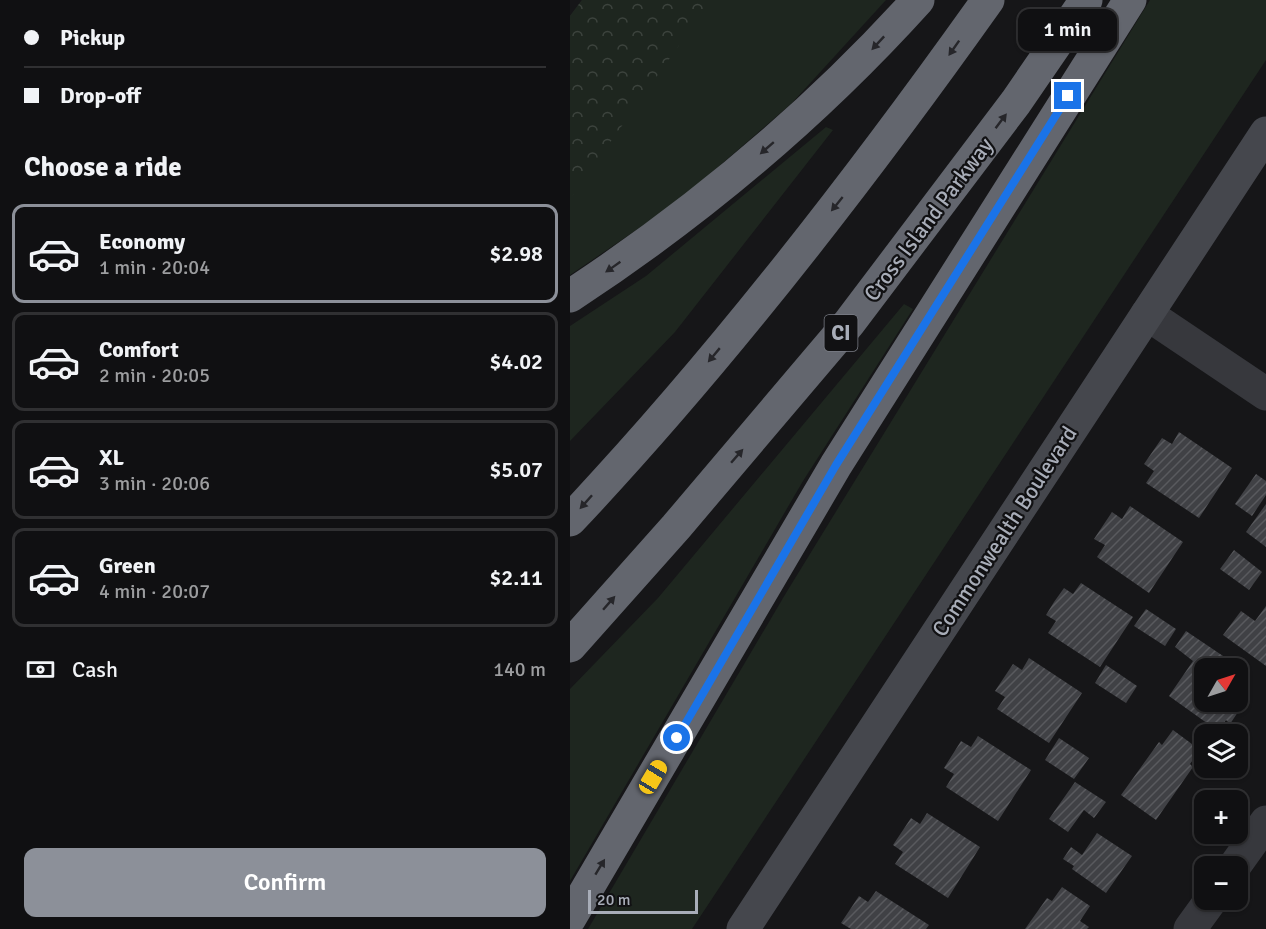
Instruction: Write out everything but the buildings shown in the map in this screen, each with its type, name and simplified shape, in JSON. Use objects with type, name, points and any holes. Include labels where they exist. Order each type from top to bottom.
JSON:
[{"type":"highway","points":[[570,296],[670,227],[766,148],[864,58],[918,0]]},
{"type":"highway","points":[[570,520],[665,413],[860,176],[988,0]]},
{"type":"highway","name":"Cross Island Parkway","points":[[570,646],[676,527],[849,322],[1016,102],[1086,0]]},
{"type":"highway","points":[[570,918],[836,465],[1131,0]]},
{"type":"street","name":"Commonwealth Boulevard","points":[[743,929],[1266,133]]},
{"type":"street","points":[[1147,314],[1266,394]]},
{"type":"street","points":[[1242,856],[1266,822]]},
{"type":"street","points":[[1190,929],[1203,910]]},
{"type":"green space","points":[[582,0],[886,0],[792,103],[679,201],[570,275],[570,16]]},
{"type":"green space","points":[[582,0],[711,0],[570,199],[570,16]]},
{"type":"green space","points":[[1150,0],[1266,0],[1266,60],[692,929],[588,929],[786,593]]},
{"type":"green space","points":[[826,127],[833,130],[675,332],[570,441],[570,326],[646,276]]},
{"type":"green space","points":[[904,304],[913,309],[803,481],[570,881],[570,689],[658,598]]},
{"type":"route","points":[[677,738],[836,465],[1068,96]]}]
